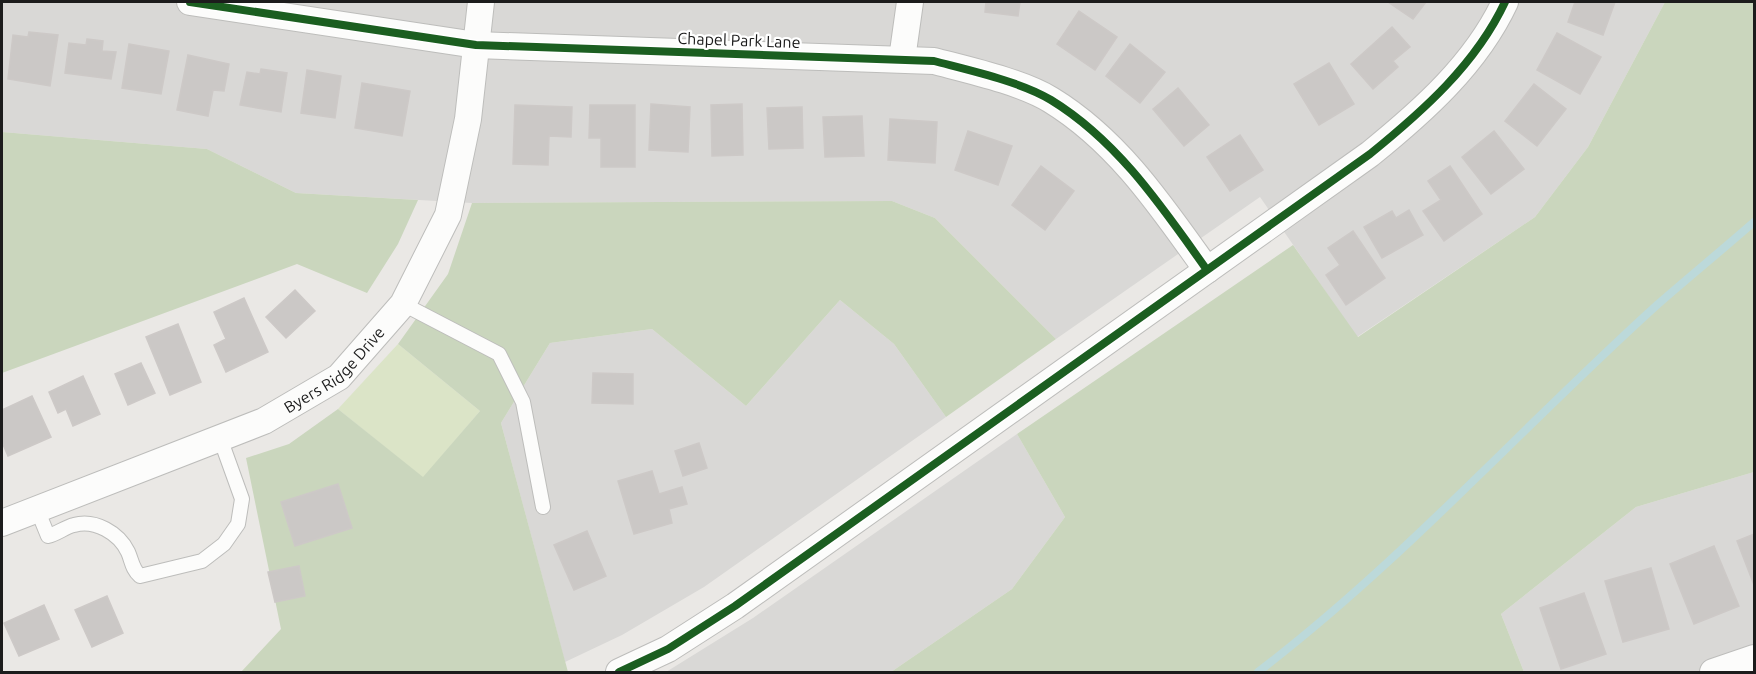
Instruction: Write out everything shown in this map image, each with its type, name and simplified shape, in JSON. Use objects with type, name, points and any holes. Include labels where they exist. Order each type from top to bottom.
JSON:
[{"type":"street","name":"Chapel Park Lane","points":[[190,2],[476,45],[903,59],[934,61],[985,74],[1049,99],[1100,135],[1157,200],[1207,270]]},
{"type":"street","name":"Byers Ridge Drive","points":[[2,523],[264,421],[339,378],[403,304],[448,215],[468,119],[482,2]]},
{"type":"street","points":[[903,59],[910,2]]},
{"type":"street","points":[[619,672],[668,649],[735,606],[1370,154],[1425,109],[1473,55],[1505,2]]},
{"type":"street","points":[[1713,672],[1755,658]]},
{"type":"lane","points":[[403,304],[499,354],[523,402],[543,507]]},
{"type":"lane","points":[[37,509],[48,536],[75,524],[97,525],[119,537],[129,553],[134,571],[140,576],[202,561],[224,544],[238,524],[242,500],[220,438]]},
{"type":"shaded area","points":[[2,2],[1665,2],[1588,147],[1535,217],[1357,337],[1260,197],[1056,339],[935,218],[892,201],[472,203],[296,193],[207,149],[2,132]]},
{"type":"shaded area","points":[[840,300],[894,344],[946,417],[704,587],[622,635],[565,662],[501,423],[550,343],[652,329],[746,406]]},
{"type":"shaded area","points":[[1017,434],[1065,517],[1012,589],[891,672],[666,672],[753,618]]},
{"type":"shaded area","points":[[1754,472],[1754,672],[1524,672],[1501,614],[1636,507]]},
{"type":"green space","points":[[1665,2],[1754,2],[1754,472],[1636,507],[1501,614],[1524,672],[891,672],[1012,589],[1065,517],[1017,434],[1293,245],[1358,337],[1535,217],[1588,147]]},
{"type":"green space","points":[[2,132],[207,149],[296,193],[418,200],[398,244],[367,293],[297,264],[2,373]]},
{"type":"green space","points":[[892,201],[935,218],[1056,339],[946,417],[894,344],[840,300],[746,406],[652,329],[550,343],[501,423],[568,672],[241,672],[281,629],[246,458],[289,444],[338,409],[423,477],[480,411],[398,344],[448,274],[472,203]]},
{"type":"green space","points":[[398,344],[480,411],[423,478],[338,409]]},
{"type":"building","points":[[986,2],[1020,2],[1018,16],[985,12]]},
{"type":"building","points":[[1388,2],[1426,2],[1413,19]]},
{"type":"building","points":[[1575,2],[1615,2],[1603,35],[1568,22]]},
{"type":"building","points":[[1079,11],[1117,37],[1095,70],[1057,44]]},
{"type":"building","points":[[1392,27],[1410,47],[1393,61],[1398,67],[1373,89],[1351,64]]},
{"type":"building","points":[[29,32],[58,35],[50,86],[8,79],[13,35],[28,37]]},
{"type":"building","points":[[1557,33],[1601,57],[1580,94],[1537,70]]},
{"type":"building","points":[[87,39],[103,41],[102,51],[116,52],[111,79],[65,73],[69,43],[86,45]]},
{"type":"building","points":[[129,44],[169,51],[161,94],[122,88]]},
{"type":"building","points":[[1130,44],[1165,72],[1140,103],[1106,76]]},
{"type":"building","points":[[188,55],[229,64],[224,91],[213,90],[208,116],[177,110]]},
{"type":"building","points":[[1329,63],[1354,104],[1319,125],[1294,84]]},
{"type":"building","points":[[261,69],[287,73],[281,112],[240,105],[247,72],[260,74]]},
{"type":"building","points":[[307,70],[341,76],[335,118],[301,113]]},
{"type":"building","points":[[362,83],[410,91],[402,136],[355,128]]},
{"type":"building","points":[[1534,84],[1566,109],[1537,146],[1505,121]]},
{"type":"building","points":[[1178,88],[1209,125],[1184,146],[1153,109]]},
{"type":"building","points":[[651,104],[690,107],[688,152],[649,150]]},
{"type":"building","points":[[742,104],[743,155],[712,156],[711,105]]},
{"type":"building","points":[[515,105],[572,107],[571,137],[549,136],[548,165],[513,164]]},
{"type":"building","points":[[590,105],[635,105],[635,167],[601,167],[601,138],[589,138]]},
{"type":"building","points":[[802,107],[803,148],[769,149],[767,108]]},
{"type":"building","points":[[862,116],[864,156],[825,157],[823,117]]},
{"type":"building","points":[[890,119],[937,122],[935,163],[888,160]]},
{"type":"building","points":[[968,131],[1012,146],[998,185],[955,170]]},
{"type":"building","points":[[1494,131],[1524,169],[1491,194],[1462,157]]},
{"type":"building","points":[[1240,135],[1263,170],[1230,191],[1207,157]]},
{"type":"building","points":[[1041,166],[1074,191],[1045,230],[1012,205]]},
{"type":"building","points":[[1450,166],[1482,214],[1444,241],[1423,211],[1441,200],[1428,181]]},
{"type":"building","points":[[1409,210],[1423,235],[1382,258],[1364,227],[1392,211],[1396,218]]},
{"type":"building","points":[[1353,231],[1385,278],[1346,305],[1326,275],[1340,265],[1328,248]]},
{"type":"building","points":[[295,290],[315,311],[286,338],[266,317]]},
{"type":"building","points":[[244,298],[268,352],[226,372],[214,345],[226,339],[214,312]]},
{"type":"building","points":[[178,324],[201,382],[170,395],[146,337]]},
{"type":"building","points":[[141,363],[155,393],[128,405],[115,374]]},
{"type":"building","points":[[593,373],[633,374],[633,404],[592,403]]},
{"type":"building","points":[[83,376],[100,414],[73,426],[66,409],[58,413],[49,392]]},
{"type":"building","points":[[32,396],[51,437],[8,456],[2,442],[2,410]]},
{"type":"building","points":[[699,443],[707,468],[683,476],[675,451]]},
{"type":"building","points":[[652,471],[659,494],[682,487],[687,504],[669,509],[672,523],[634,534],[618,481]]},
{"type":"building","points":[[338,484],[352,528],[295,546],[281,502]]},
{"type":"building","points":[[587,531],[606,576],[574,590],[554,545]]},
{"type":"building","points":[[1754,534],[1754,585],[1737,541]]},
{"type":"building","points":[[1714,546],[1739,606],[1694,624],[1670,564]]},
{"type":"building","points":[[299,566],[305,596],[275,602],[268,572]]},
{"type":"building","points":[[1651,568],[1669,629],[1623,642],[1605,581]]},
{"type":"building","points":[[1584,593],[1606,654],[1561,669],[1540,608]]},
{"type":"building","points":[[107,596],[123,633],[92,647],[75,610]]},
{"type":"building","points":[[44,605],[59,639],[19,656],[4,623]]},
{"type":"waterway","points":[[1258,672],[1362,585],[1461,493],[1607,351],[1754,222]]},
{"type":"cycle path","points":[[190,2],[476,45],[934,61],[963,68],[1025,88],[1051,100],[1075,116],[1118,155],[1156,199],[1207,270]]},
{"type":"cycle path","points":[[619,672],[668,649],[735,606],[1370,154],[1409,121],[1464,66],[1493,25],[1505,2]]}]
